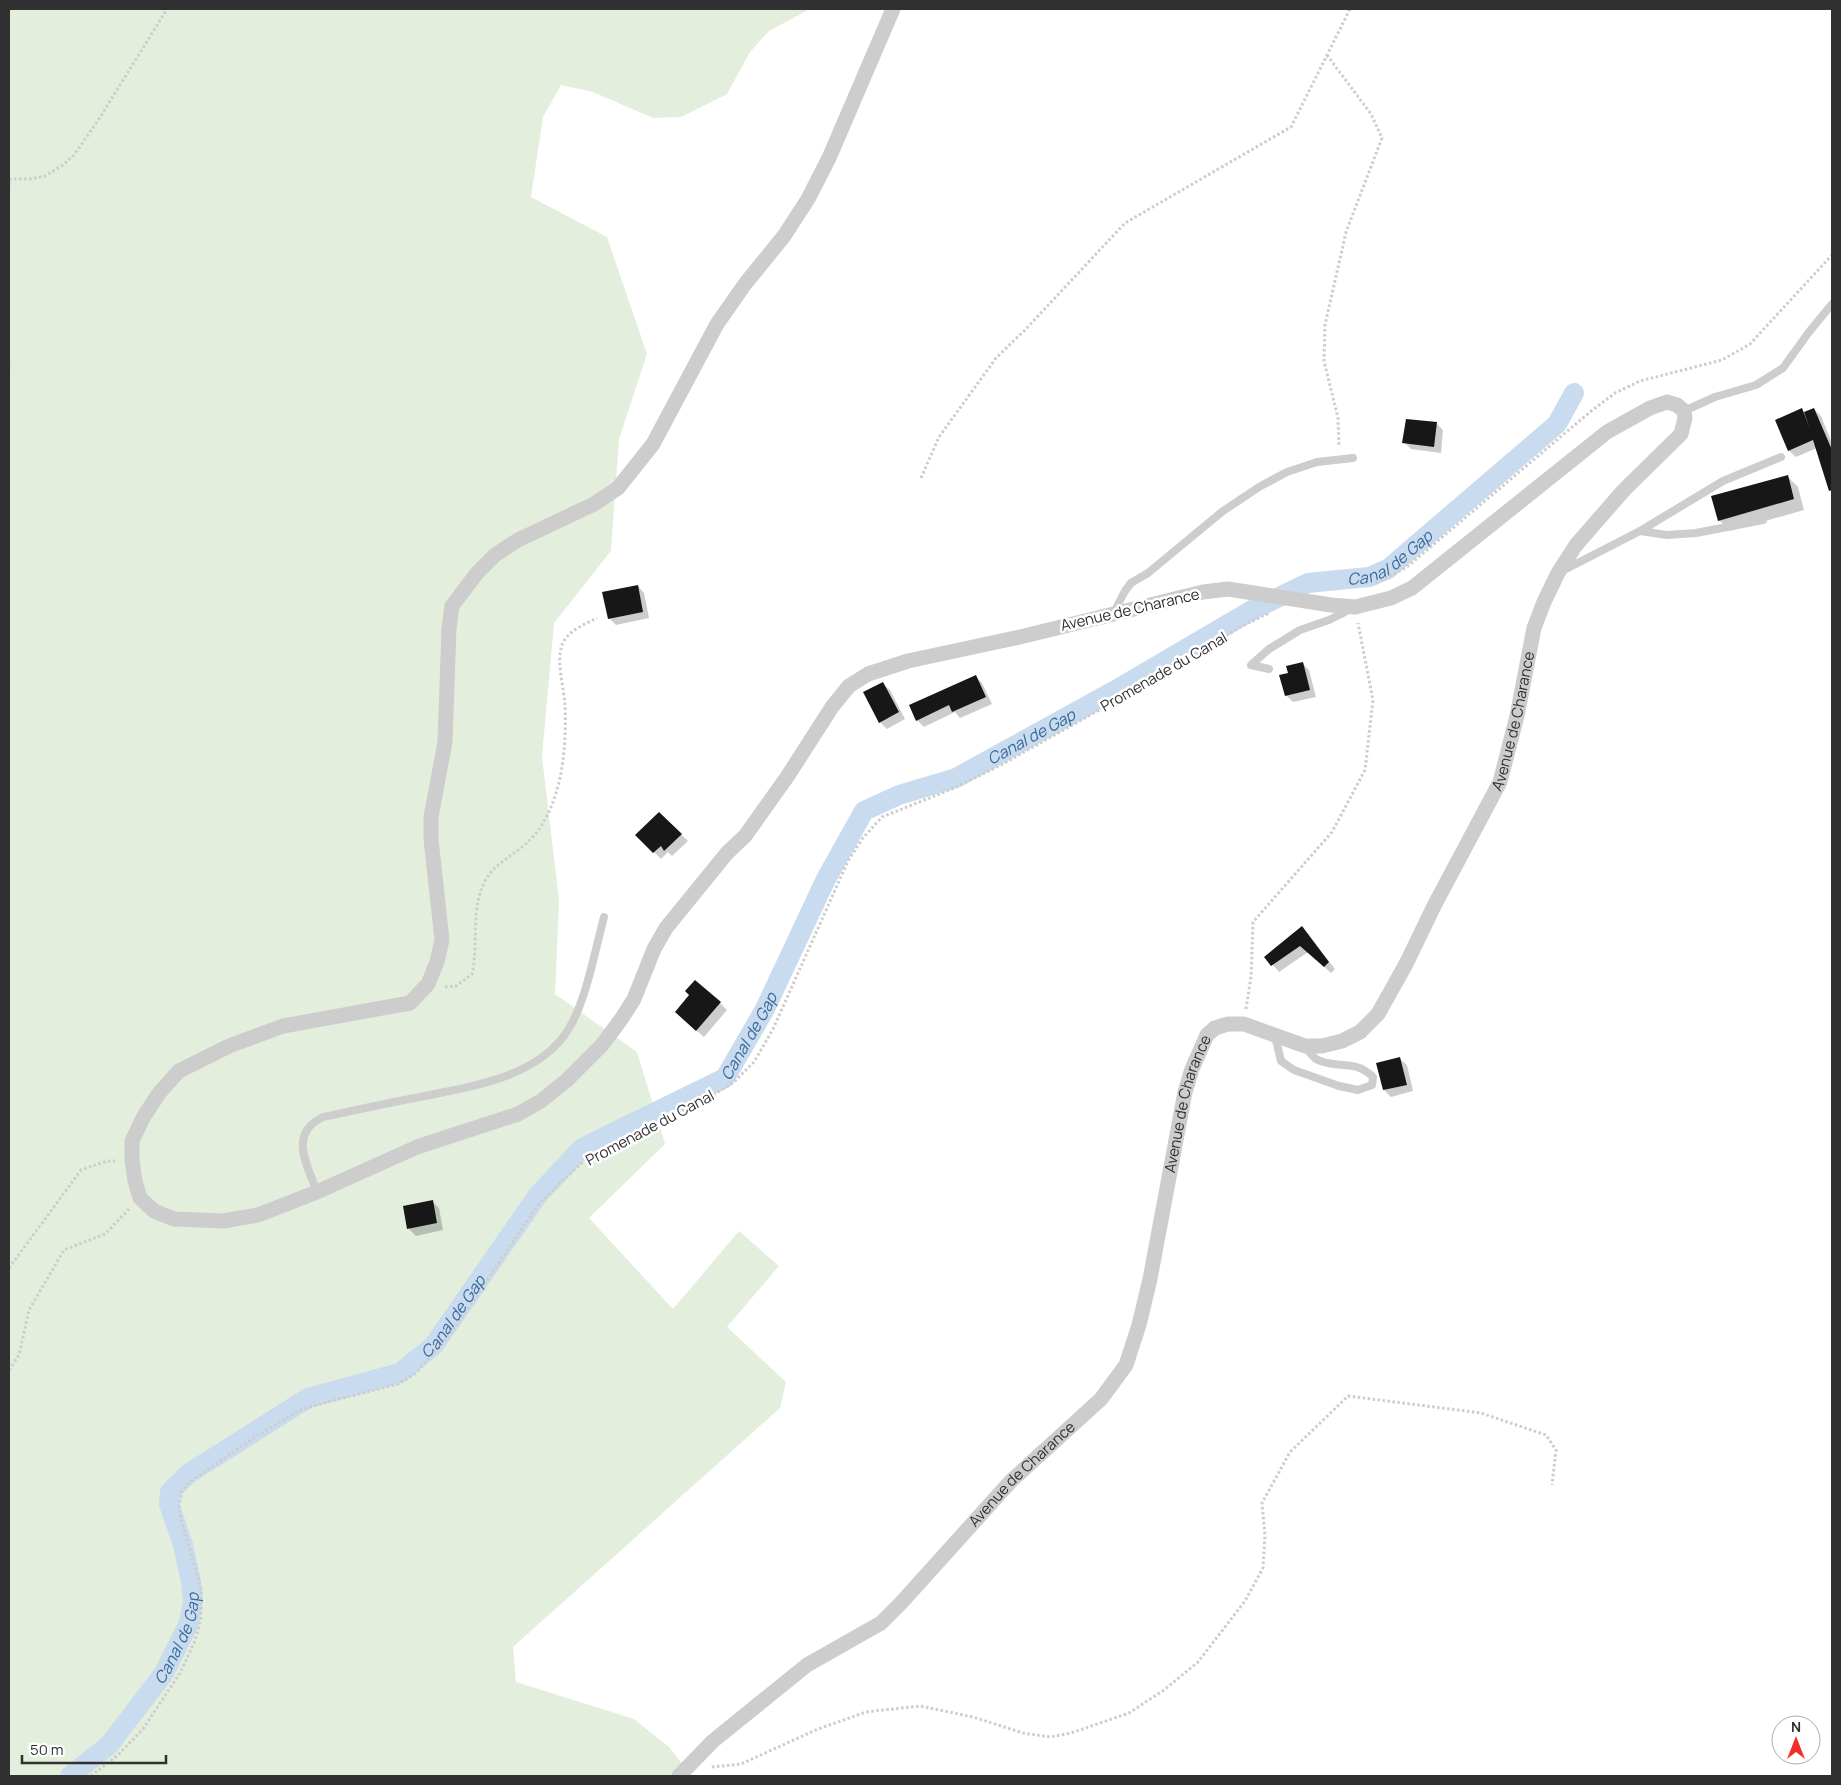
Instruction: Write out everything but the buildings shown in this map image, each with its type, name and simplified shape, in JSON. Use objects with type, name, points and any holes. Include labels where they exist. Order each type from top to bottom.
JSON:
[{"type":"street","points":[[140,1198],[132,1160],[132,1141],[144,1116],[160,1092],[179,1071],[229,1046],[283,1026],[410,1003],[428,984],[437,962],[442,940],[431,839],[431,817],[445,742],[449,628],[452,606],[477,573],[495,555],[518,540],[594,504],[618,488],[653,444],[717,324],[784,236],[808,199],[829,158],[893,9]]},
{"type":"street","name":"Avenue de Charance","points":[[140,1198],[154,1211],[174,1219],[223,1221],[258,1215],[317,1192],[417,1147],[518,1114],[548,1096],[602,1045],[634,999],[654,949],[666,928],[727,853],[746,836],[832,707],[849,686],[868,674],[908,661],[1020,637],[1203,592],[1228,590],[1266,594],[1331,606],[1355,607],[1391,598],[1412,588],[1607,432],[1650,408],[1667,402],[1677,405],[1684,411],[1685,418],[1681,434],[1624,490],[1576,545],[1558,573],[1534,628],[1515,725],[1500,782],[1473,837],[1435,904],[1406,964],[1378,1014],[1360,1032],[1342,1041],[1322,1046],[1305,1046],[1244,1024],[1228,1024],[1215,1028],[1207,1035],[1192,1068],[1185,1092],[1150,1279],[1139,1325],[1126,1365],[1101,1400],[1011,1481],[881,1623],[807,1666],[713,1742],[679,1776]]},
{"type":"lane","points":[[1684,411],[1716,397],[1756,385],[1783,368],[1832,304]]},
{"type":"lane","points":[[1558,573],[1640,531],[1722,481],[1781,457]]},
{"type":"lane","points":[[1113,614],[1124,591],[1131,583],[1148,573],[1223,511],[1259,487],[1287,472],[1317,462],[1353,458]]},
{"type":"lane","points":[[1640,531],[1667,534],[1696,533],[1763,520]]},
{"type":"lane","points":[[1269,669],[1252,665],[1270,649],[1300,630],[1329,620],[1355,607]]},
{"type":"lane","points":[[317,1192],[302,1148],[308,1126],[316,1120],[502,1078],[523,1069],[557,1043],[568,1030],[579,1007],[604,918]]},
{"type":"lane","points":[[1275,1036],[1281,1061],[1294,1070],[1339,1086],[1358,1090],[1372,1086],[1373,1077],[1365,1069],[1348,1064],[1324,1062],[1314,1058],[1305,1046]]},
{"type":"path","points":[[9,190],[9,178],[30,179],[45,176],[74,156],[167,9]]},
{"type":"path","points":[[921,478],[938,436],[996,358],[1025,330],[1124,223],[1291,127],[1350,9]]},
{"type":"path","points":[[1327,55],[1371,114],[1382,138],[1346,232],[1325,325],[1324,361],[1338,418],[1339,460]]},
{"type":"path","points":[[9,360],[9,372]]},
{"type":"path","points":[[1244,1024],[1251,977],[1253,922],[1332,832],[1365,770],[1373,700],[1355,607]]},
{"type":"path","name":"Promenade du Canal","points":[[92,1776],[119,1754],[143,1729],[180,1674],[194,1644],[201,1618],[201,1589],[179,1506],[182,1491],[191,1481],[298,1411],[398,1384],[416,1373],[452,1332],[538,1205],[586,1159],[710,1097],[734,1082],[754,1062],[773,1029],[848,861],[862,839],[882,817],[952,789],[1001,765],[1174,668],[1242,626],[1271,613]]},
{"type":"path","points":[[428,984],[441,988],[456,986],[472,974],[475,959],[475,918],[478,899],[486,880],[502,861],[522,847],[546,820],[553,804],[561,774],[566,737],[565,703],[560,664],[562,644],[577,628],[597,618]]},
{"type":"path","points":[[9,1268],[81,1170],[107,1161],[132,1160]]},
{"type":"path","points":[[9,1370],[19,1355],[29,1310],[64,1250],[105,1234],[140,1198]]},
{"type":"path","points":[[692,1762],[709,1767],[741,1764],[818,1729],[866,1712],[920,1706],[973,1717],[1024,1733],[1050,1737],[1071,1733],[1129,1713],[1164,1690],[1198,1662],[1245,1601],[1263,1568],[1265,1535],[1262,1503],[1290,1452],[1348,1396],[1481,1414],[1546,1435],[1556,1450],[1552,1485]]},
{"type":"green space","points":[[9,9],[810,9],[769,31],[750,52],[727,94],[681,117],[653,118],[593,92],[561,85],[543,117],[531,197],[607,237],[647,354],[619,439],[611,551],[554,623],[542,757],[559,899],[555,994],[637,1052],[665,1144],[589,1218],[673,1309],[739,1231],[779,1266],[727,1327],[786,1382],[780,1408],[513,1647],[516,1682],[634,1719],[669,1747],[692,1776],[9,1776]]},
{"type":"waterway","name":"Canal de Gap","points":[[70,1776],[109,1745],[164,1673],[189,1623],[193,1600],[191,1582],[183,1545],[169,1504],[170,1492],[188,1474],[308,1398],[400,1373],[434,1345],[538,1195],[582,1148],[725,1078],[765,1009],[826,879],[864,811],[899,795],[956,778],[1121,687],[1254,609],[1308,583],[1369,577],[1388,569],[1557,424],[1574,393]]}]
